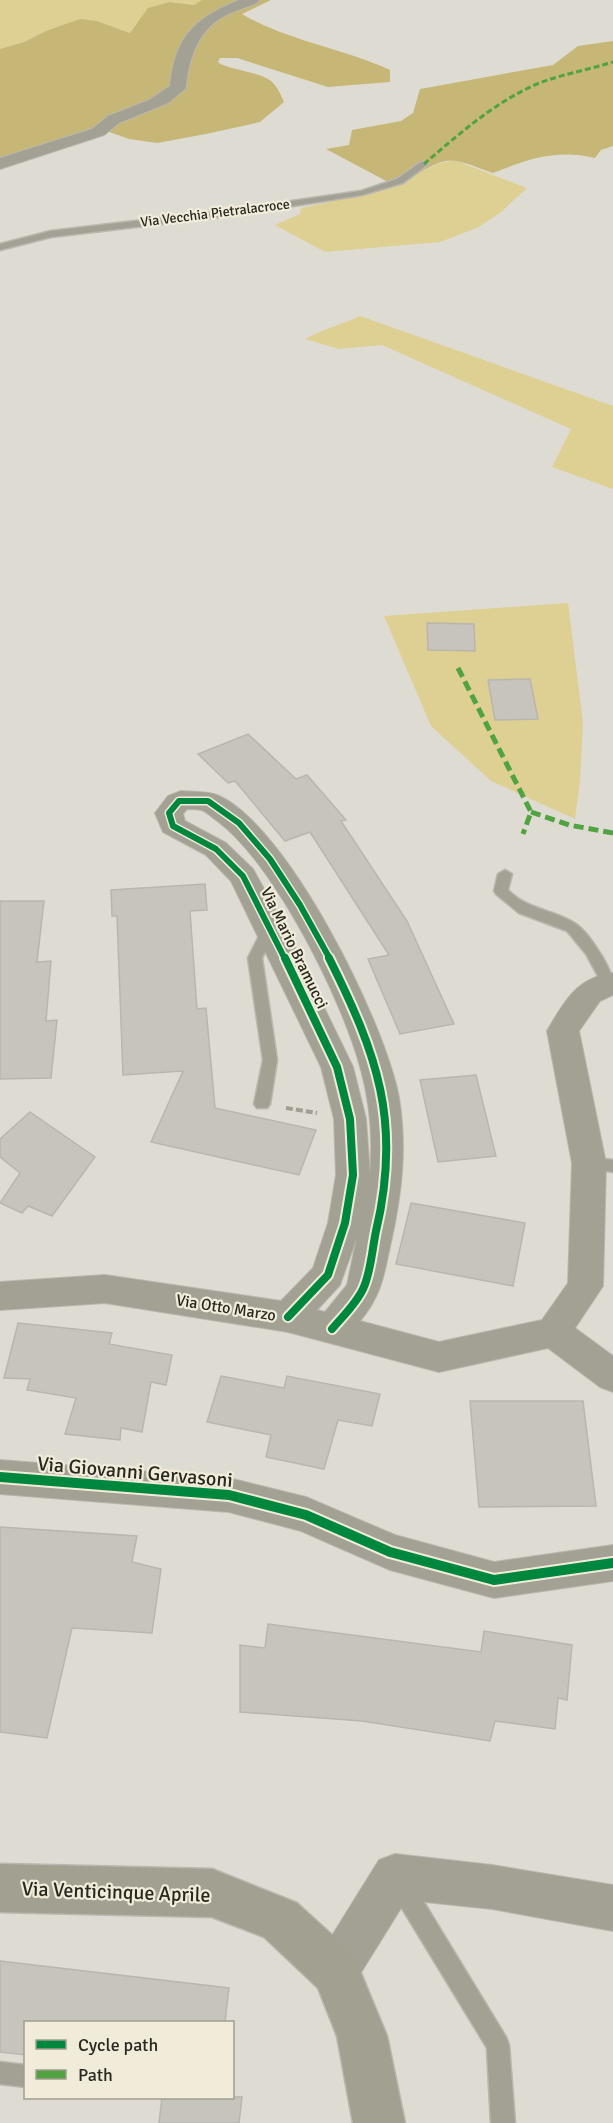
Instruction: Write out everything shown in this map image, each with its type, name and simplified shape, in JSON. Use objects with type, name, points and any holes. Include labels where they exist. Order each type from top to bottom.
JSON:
[{"type":"street","points":[[0,164],[106,129],[114,118],[164,101],[180,84],[178,77],[188,43],[198,29],[215,15],[252,0]]},
{"type":"street","name":"Via Mario Bramucci","points":[[288,1317],[328,1275],[345,1223],[353,1175],[350,1119],[337,1067],[243,876],[216,849],[173,826],[169,813],[180,801],[195,798],[209,801],[222,809],[271,862],[306,913],[333,961],[356,1011],[377,1069],[385,1118],[386,1177],[363,1289],[332,1329]]},
{"type":"street","points":[[611,984],[587,994],[563,1031],[601,1164],[585,1286],[553,1332],[613,1376]]},
{"type":"street","name":"Via Otto Marzo","points":[[0,1296],[105,1289],[288,1317],[439,1357],[553,1332]]},
{"type":"street","name":"Via Giovanni Gervasoni","points":[[0,1477],[229,1495],[306,1515],[390,1552],[494,1580],[613,1563]]},
{"type":"street","points":[[336,1971],[395,1876],[492,1887],[613,1908]]},
{"type":"street","name":"Via Venticinque Aprile","points":[[0,1888],[212,1893],[280,1920],[336,1971],[362,2036],[379,2123]]},
{"type":"lane","name":"Via Vecchia Pietralacroce","points":[[0,248],[51,234],[236,212],[362,193],[400,181],[424,164]]},
{"type":"lane","points":[[505,874],[501,891],[512,904],[538,916],[568,925],[597,957],[611,984]]},
{"type":"lane","points":[[262,1104],[270,1060],[255,958],[270,927]]},
{"type":"lane","points":[[395,1876],[498,2045],[503,2123]]},
{"type":"lane","points":[[0,2073],[24,2076]]},
{"type":"path","points":[[262,1104],[350,1119]]},
{"type":"shaded area","points":[[0,0],[204,0],[194,5],[170,2],[137,24],[130,33],[97,21],[46,31],[24,42],[0,49]]},
{"type":"shaded area","points":[[202,0],[271,0],[242,14],[296,38],[390,70],[390,82],[328,87],[237,58],[220,58],[218,62],[227,67],[271,81],[284,102],[260,122],[206,134],[157,143],[129,139],[101,129],[0,162],[0,49],[24,42],[46,31],[80,19],[97,21],[130,33],[148,8],[170,2],[194,5]]},
{"type":"shaded area","points":[[613,41],[613,146],[601,150],[595,158],[581,155],[555,155],[518,163],[493,173],[461,162],[447,161],[438,163],[405,180],[388,182],[326,149],[349,145],[352,130],[401,121],[413,113],[420,89],[553,65],[578,46]]},
{"type":"shaded area","points":[[454,160],[527,188],[500,213],[477,228],[440,242],[325,252],[275,225],[300,214],[301,208],[379,191],[437,164]]},
{"type":"shaded area","points":[[360,316],[613,406],[613,489],[552,467],[571,429],[382,345],[339,349],[305,339]]},
{"type":"shaded area","points":[[568,603],[583,723],[580,781],[575,819],[491,781],[431,726],[384,616]]},
{"type":"building","points":[[427,623],[474,624],[475,651],[428,650]]},
{"type":"building","points":[[530,679],[538,719],[495,720],[488,680]]},
{"type":"building","points":[[248,734],[296,779],[307,775],[346,820],[341,821],[407,921],[454,1024],[400,1034],[368,959],[389,955],[310,832],[285,841],[235,781],[228,783],[198,754]]},
{"type":"building","points":[[205,884],[207,910],[190,911],[197,1009],[206,1008],[215,1108],[316,1130],[299,1175],[151,1142],[183,1071],[123,1075],[117,916],[112,916],[111,890]]},
{"type":"building","points":[[0,901],[44,901],[37,962],[51,961],[46,1021],[57,1020],[51,1078],[0,1079]]},
{"type":"building","points":[[476,1075],[496,1156],[438,1162],[420,1080]]},
{"type":"building","points":[[30,1112],[95,1157],[52,1216],[28,1206],[22,1213],[0,1203],[20,1173],[0,1157],[0,1139]]},
{"type":"building","points":[[411,1203],[525,1223],[513,1286],[396,1264]]},
{"type":"building","points":[[18,1323],[112,1333],[109,1344],[172,1355],[166,1385],[151,1382],[142,1432],[121,1428],[120,1440],[65,1434],[76,1398],[27,1390],[30,1379],[4,1378]]},
{"type":"building","points":[[221,1376],[284,1388],[287,1376],[380,1394],[372,1426],[338,1420],[324,1469],[266,1457],[271,1435],[207,1422]]},
{"type":"building","points":[[470,1401],[583,1401],[596,1506],[479,1507]]},
{"type":"building","points":[[0,1527],[137,1536],[132,1562],[161,1569],[152,1633],[72,1628],[47,1738],[0,1732]]},
{"type":"building","points":[[268,1624],[481,1652],[484,1631],[572,1645],[567,1700],[558,1698],[555,1729],[495,1721],[490,1741],[362,1721],[240,1712],[240,1645],[265,1648]]},
{"type":"building","points":[[0,1961],[229,1988],[225,2021],[24,2021],[24,2055],[0,2052]]},
{"type":"building","points":[[234,2097],[242,2097],[239,2123],[159,2123],[162,2099],[234,2099]]},
{"type":"marked path","points":[[424,164],[474,123],[515,95],[549,80],[613,62]]},
{"type":"marked path","points":[[458,668],[531,812],[523,834]]},
{"type":"marked path","points":[[531,812],[569,825],[613,833]]},
{"type":"cycle path","points":[[288,1317],[328,1275],[345,1223],[353,1175],[350,1119],[337,1067],[243,876],[216,849],[173,826],[169,813],[181,800],[208,801],[239,823],[270,859],[328,954],[368,1042],[377,1070],[387,1138],[384,1196],[365,1285],[357,1299],[332,1329]]},
{"type":"cycle path","points":[[0,1477],[229,1495],[306,1515],[390,1552],[494,1580],[613,1563]]}]
